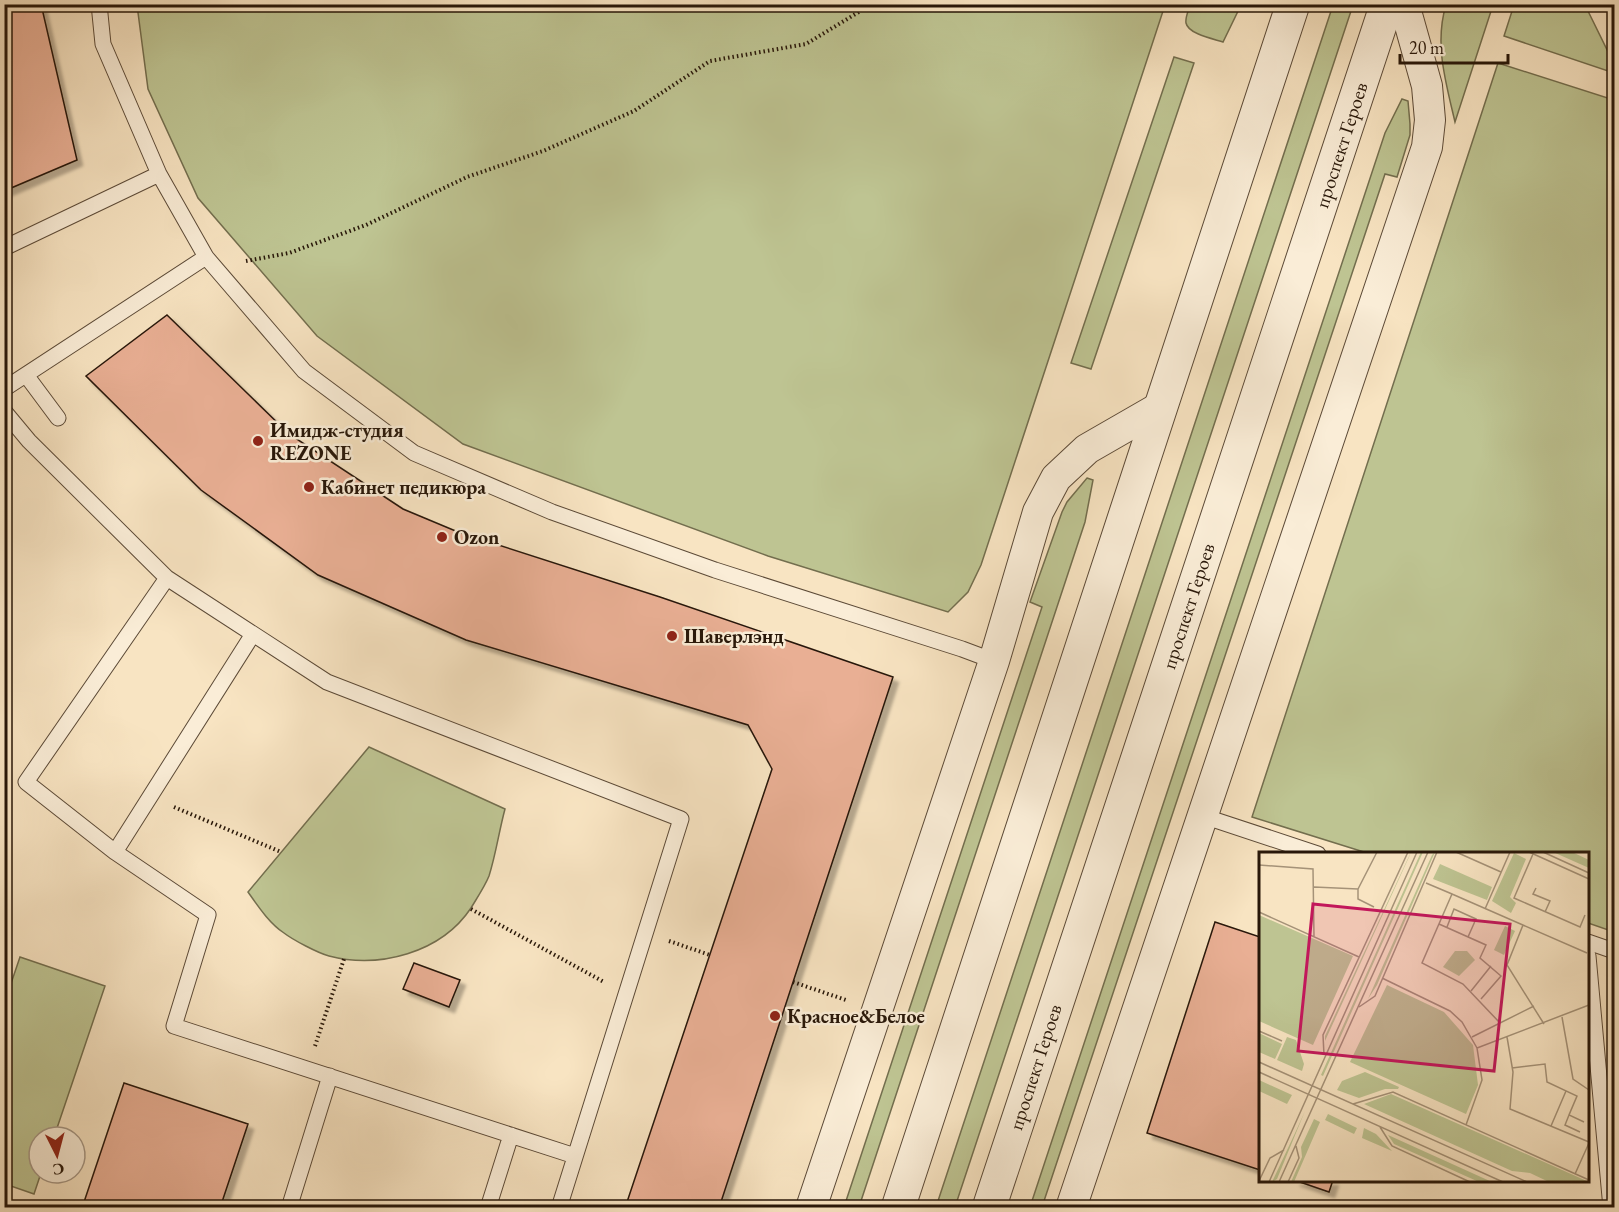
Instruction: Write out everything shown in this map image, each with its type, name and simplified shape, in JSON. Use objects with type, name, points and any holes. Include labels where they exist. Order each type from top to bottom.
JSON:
[{"type":"street","points":[[898,1208],[1293,4]]},
{"type":"street","name":"проспект Героев","points":[[989,1208],[1387,4]]},
{"type":"street","points":[[1071,1208],[1427,147],[1430,120],[1426,86],[1404,4]]},
{"type":"street","points":[[811,1208],[994,661],[1038,512],[1056,478],[1087,449],[1160,407]]},
{"type":"lane","points":[[99,4],[103,44],[159,174],[211,262],[304,371],[414,453],[552,512],[716,570],[994,661]]},
{"type":"lane","points":[[4,248],[159,174]]},
{"type":"lane","points":[[4,389],[211,262]]},
{"type":"lane","points":[[26,375],[58,418]]},
{"type":"lane","points":[[4,411],[29,441],[167,578],[327,682],[681,819],[559,1208]]},
{"type":"lane","points":[[167,578],[26,782],[115,852],[208,915],[174,1026],[575,1156]]},
{"type":"lane","points":[[115,852],[253,634]]},
{"type":"lane","points":[[1203,816],[1311,852]]},
{"type":"lane","points":[[1589,943],[1614,951]]},
{"type":"lane","points":[[1589,977],[1611,1208]]},
{"type":"lane","points":[[288,1208],[330,1076]]},
{"type":"lane","points":[[488,1208],[511,1135]]},
{"type":"path","points":[[211,262],[289,253],[366,225],[467,177],[543,151],[634,111],[710,61],[806,44],[872,4]]},
{"type":"path","points":[[167,804],[281,852]]},
{"type":"path","points":[[471,909],[626,994]]},
{"type":"path","points":[[645,933],[710,955]]},
{"type":"path","points":[[307,1069],[344,958]]},
{"type":"path","points":[[793,982],[841,998]]},
{"type":"green space","points":[[137,4],[1165,5],[981,565],[968,592],[948,612],[768,556],[463,444],[317,336],[198,198],[148,89]]},
{"type":"green space","points":[[1190,4],[1241,5],[1223,42],[1202,36],[1188,27],[1186,18]]},
{"type":"green space","points":[[1333,5],[1353,5],[955,1207],[936,1207]]},
{"type":"green space","points":[[1446,5],[1493,5],[1455,122],[1441,49]]},
{"type":"green space","points":[[1514,5],[1585,5],[1614,64],[1614,73],[1504,36]]},
{"type":"green space","points":[[1174,57],[1194,63],[1091,369],[1071,363]]},
{"type":"green space","points":[[1498,63],[1614,100],[1614,932],[1589,923],[1589,852],[1364,852],[1252,817]]},
{"type":"green space","points":[[1402,99],[1408,101],[1410,135],[1397,177],[1385,174],[1042,1207],[1030,1207],[1385,133]]},
{"type":"green space","points":[[1087,478],[1093,480],[1085,522],[859,1207],[844,1207],[1042,607],[1030,602],[1062,512],[1067,502]]},
{"type":"green space","points":[[369,747],[505,809],[489,876],[471,908],[458,924],[443,936],[408,954],[368,960],[348,960],[324,954],[288,936],[269,919],[248,892]]},
{"type":"green space","points":[[20,957],[105,986],[58,1125],[27,1125],[27,1185],[37,1185],[34,1194],[5,1184],[5,1001]]},
{"type":"building","points":[[4,4],[41,4],[77,160],[4,191]]},
{"type":"building","points":[[167,315],[289,434],[403,509],[458,532],[660,597],[893,677],[719,1208],[625,1208],[772,769],[748,725],[466,640],[318,575],[201,490],[86,376]]},
{"type":"building","points":[[1215,922],[1259,937],[1259,1170],[1147,1133]]},
{"type":"building","points":[[414,963],[460,980],[449,1007],[403,989]]},
{"type":"building","points":[[124,1083],[248,1124],[220,1208],[82,1208]]},
{"type":"building","points":[[1300,1182],[1332,1182],[1329,1192]]},
{"type":"place","name":"Имидж-студия REZONE","points":[[258,441]]},
{"type":"place","name":"Кабинет педикюра","points":[[309,487]]},
{"type":"place","name":"Ozon","points":[[442,537]]},
{"type":"place","name":"Шаверлэнд","points":[[672,636]]},
{"type":"place","name":"Красное&Белое","points":[[775,1016]]}]
